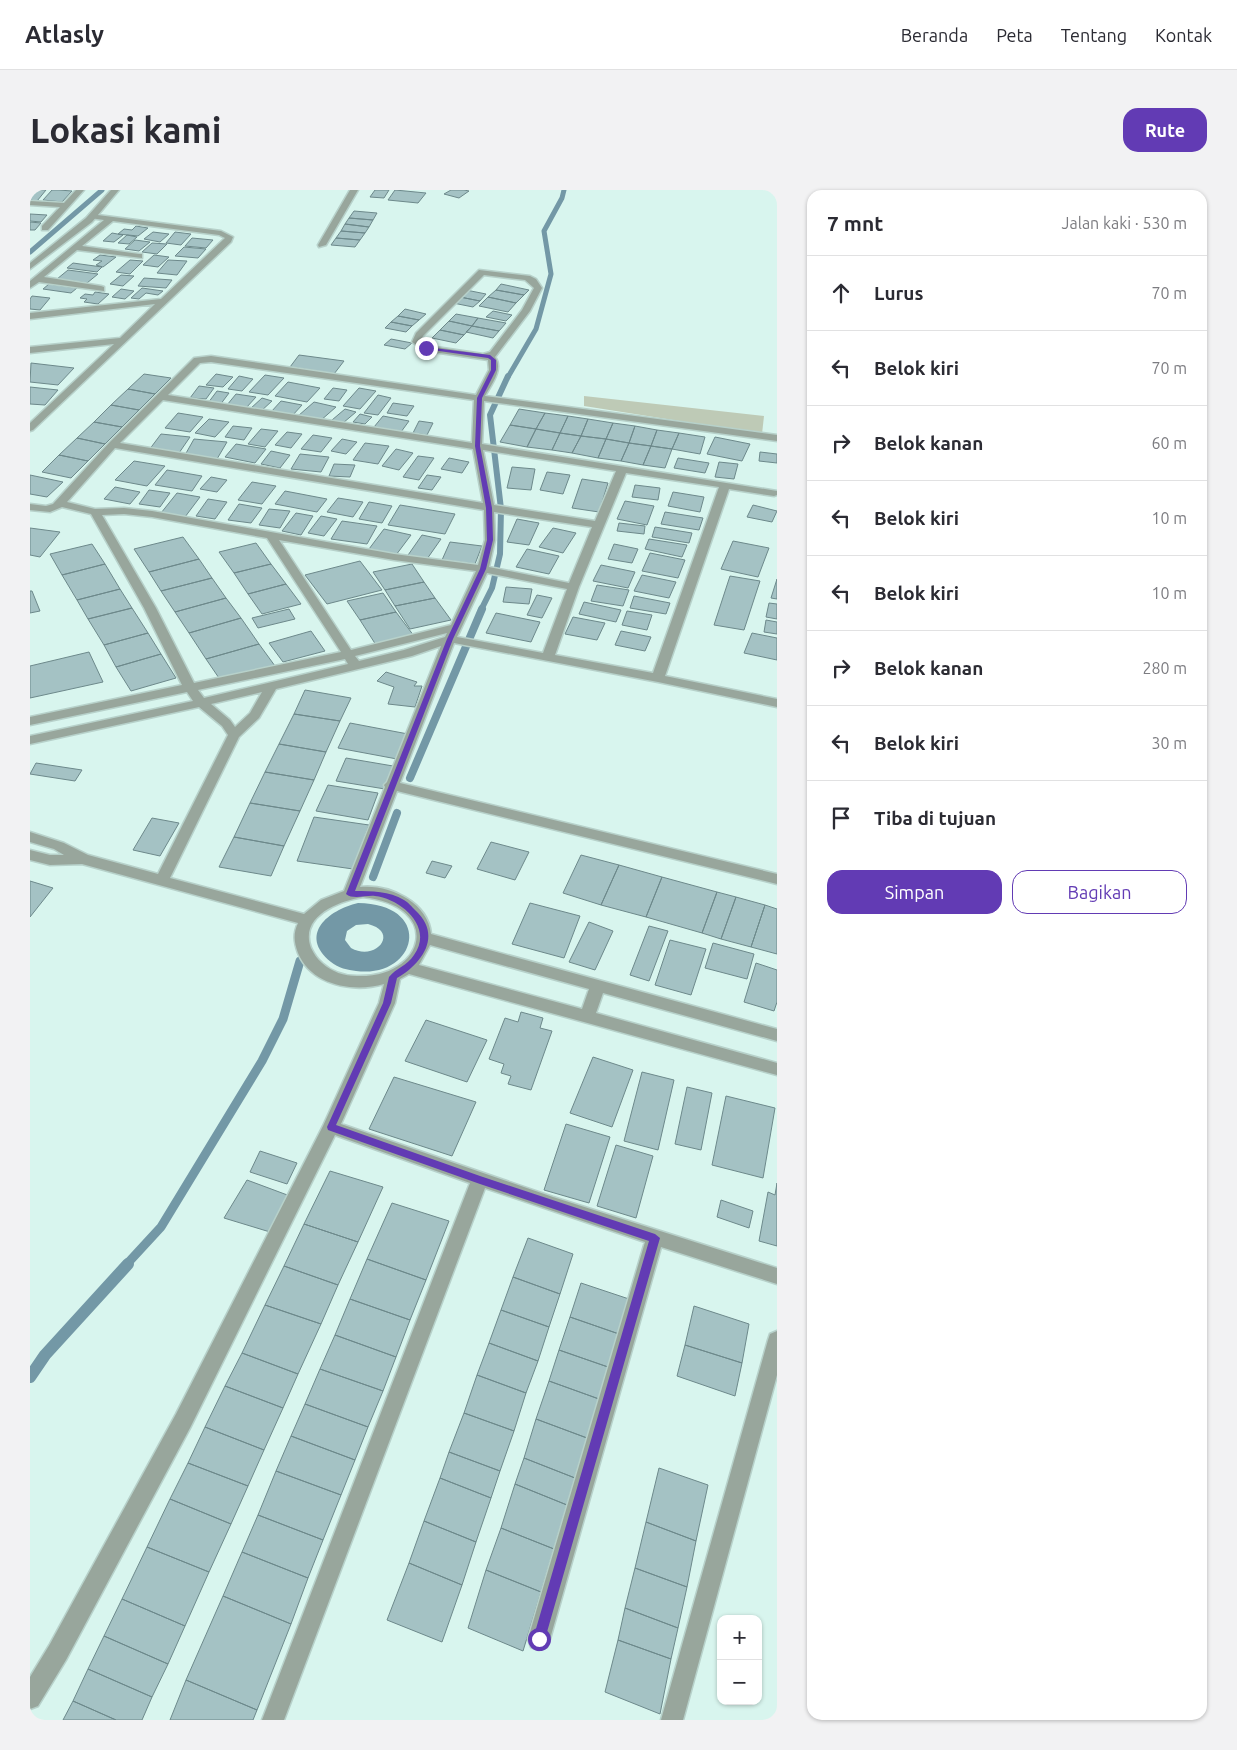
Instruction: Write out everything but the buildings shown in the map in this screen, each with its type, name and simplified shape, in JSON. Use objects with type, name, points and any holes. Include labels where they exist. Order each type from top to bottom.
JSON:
[{"type":"street","points":[[45,228],[80,190]]},
{"type":"street","points":[[30,268],[94,216],[115,190]]},
{"type":"street","points":[[322,245],[354,190]]},
{"type":"street","points":[[30,203],[67,204]]},
{"type":"street","points":[[30,428],[229,237],[221,234],[94,216]]},
{"type":"street","points":[[30,285],[111,218]]},
{"type":"street","points":[[76,248],[138,256]]},
{"type":"street","points":[[350,894],[391,785],[453,635],[483,569],[490,540],[491,509],[482,447],[484,399],[494,370],[493,360],[490,357],[426,348],[418,345],[416,340],[482,272],[533,281],[538,288],[526,311],[490,357]]},
{"type":"street","points":[[38,279],[101,289]]},
{"type":"street","points":[[30,316],[163,301]]},
{"type":"street","points":[[30,350],[122,340]]},
{"type":"street","points":[[30,507],[55,509],[113,445],[197,360],[204,358],[484,399],[777,438]]},
{"type":"street","points":[[161,397],[774,493]]},
{"type":"street","points":[[113,445],[491,509],[598,525]]},
{"type":"street","points":[[548,657],[573,586],[622,469]]},
{"type":"street","points":[[658,678],[725,485]]},
{"type":"street","points":[[60,503],[95,512],[124,511],[152,514],[394,557],[507,573],[573,586]]},
{"type":"street","points":[[95,512],[150,608],[190,688],[201,703],[226,723],[234,735]]},
{"type":"street","points":[[271,536],[355,666]]},
{"type":"street","points":[[30,721],[349,654],[453,635],[472,642],[777,703]]},
{"type":"street","points":[[30,740],[201,703],[355,666],[408,652],[453,635]]},
{"type":"street","points":[[162,880],[234,735],[255,715],[272,685]]},
{"type":"street","points":[[391,785],[777,879]]},
{"type":"street","points":[[30,837],[59,846],[83,859],[307,920]]},
{"type":"street","points":[[30,855],[50,860],[83,859]]},
{"type":"street","points":[[377,893],[402,902],[419,918],[423,927],[424,938],[420,954],[400,972],[377,981],[360,983],[328,975],[307,956],[302,944],[302,932],[307,920],[317,908],[332,899],[350,894],[377,893]]},
{"type":"street","points":[[424,938],[777,1035]]},
{"type":"street","points":[[400,972],[586,1018],[777,1069]]},
{"type":"street","points":[[30,1698],[62,1644],[183,1421],[331,1127],[400,972]]},
{"type":"street","points":[[586,1018],[598,987]]},
{"type":"street","points":[[331,1127],[480,1180],[777,1276]]},
{"type":"street","points":[[273,1720],[480,1180]]},
{"type":"street","points":[[539,1639],[655,1238]]},
{"type":"street","points":[[672,1720],[777,1340]]},
{"type":"green space","points":[[584,396],[764,416],[762,434],[584,406]]},
{"type":"water","points":[[358,903],[383,907],[399,915],[408,927],[409,940],[404,953],[393,964],[377,970],[350,970],[334,964],[321,952],[317,942],[317,933],[321,925],[336,911]],"holes":[[[368,924],[377,928],[382,933],[383,939],[376,949],[360,951],[351,948],[345,940],[347,931],[356,925]]]},
{"type":"waterway","points":[[30,252],[102,190]]},
{"type":"waterway","points":[[508,377],[536,329],[551,274],[544,231],[562,198],[564,190]]},
{"type":"waterway","points":[[481,610],[492,588],[500,554],[501,509],[490,415],[508,376]]},
{"type":"waterway","points":[[410,778],[482,609]]},
{"type":"waterway","points":[[373,877],[397,813]]},
{"type":"waterway","points":[[126,1265],[161,1227],[262,1061],[283,1019],[300,961]]},
{"type":"waterway","points":[[30,1377],[45,1355],[128,1264]]},
{"type":"route","points":[[426,348],[490,357],[493,360],[494,370],[479,398],[477,446],[489,508],[490,540],[483,569],[450,639],[391,785],[350,894],[377,893],[402,902],[412,909],[419,918],[423,927],[424,938],[420,954],[408,968],[393,977],[387,1003],[331,1127],[480,1180],[655,1238],[539,1639]]}]
